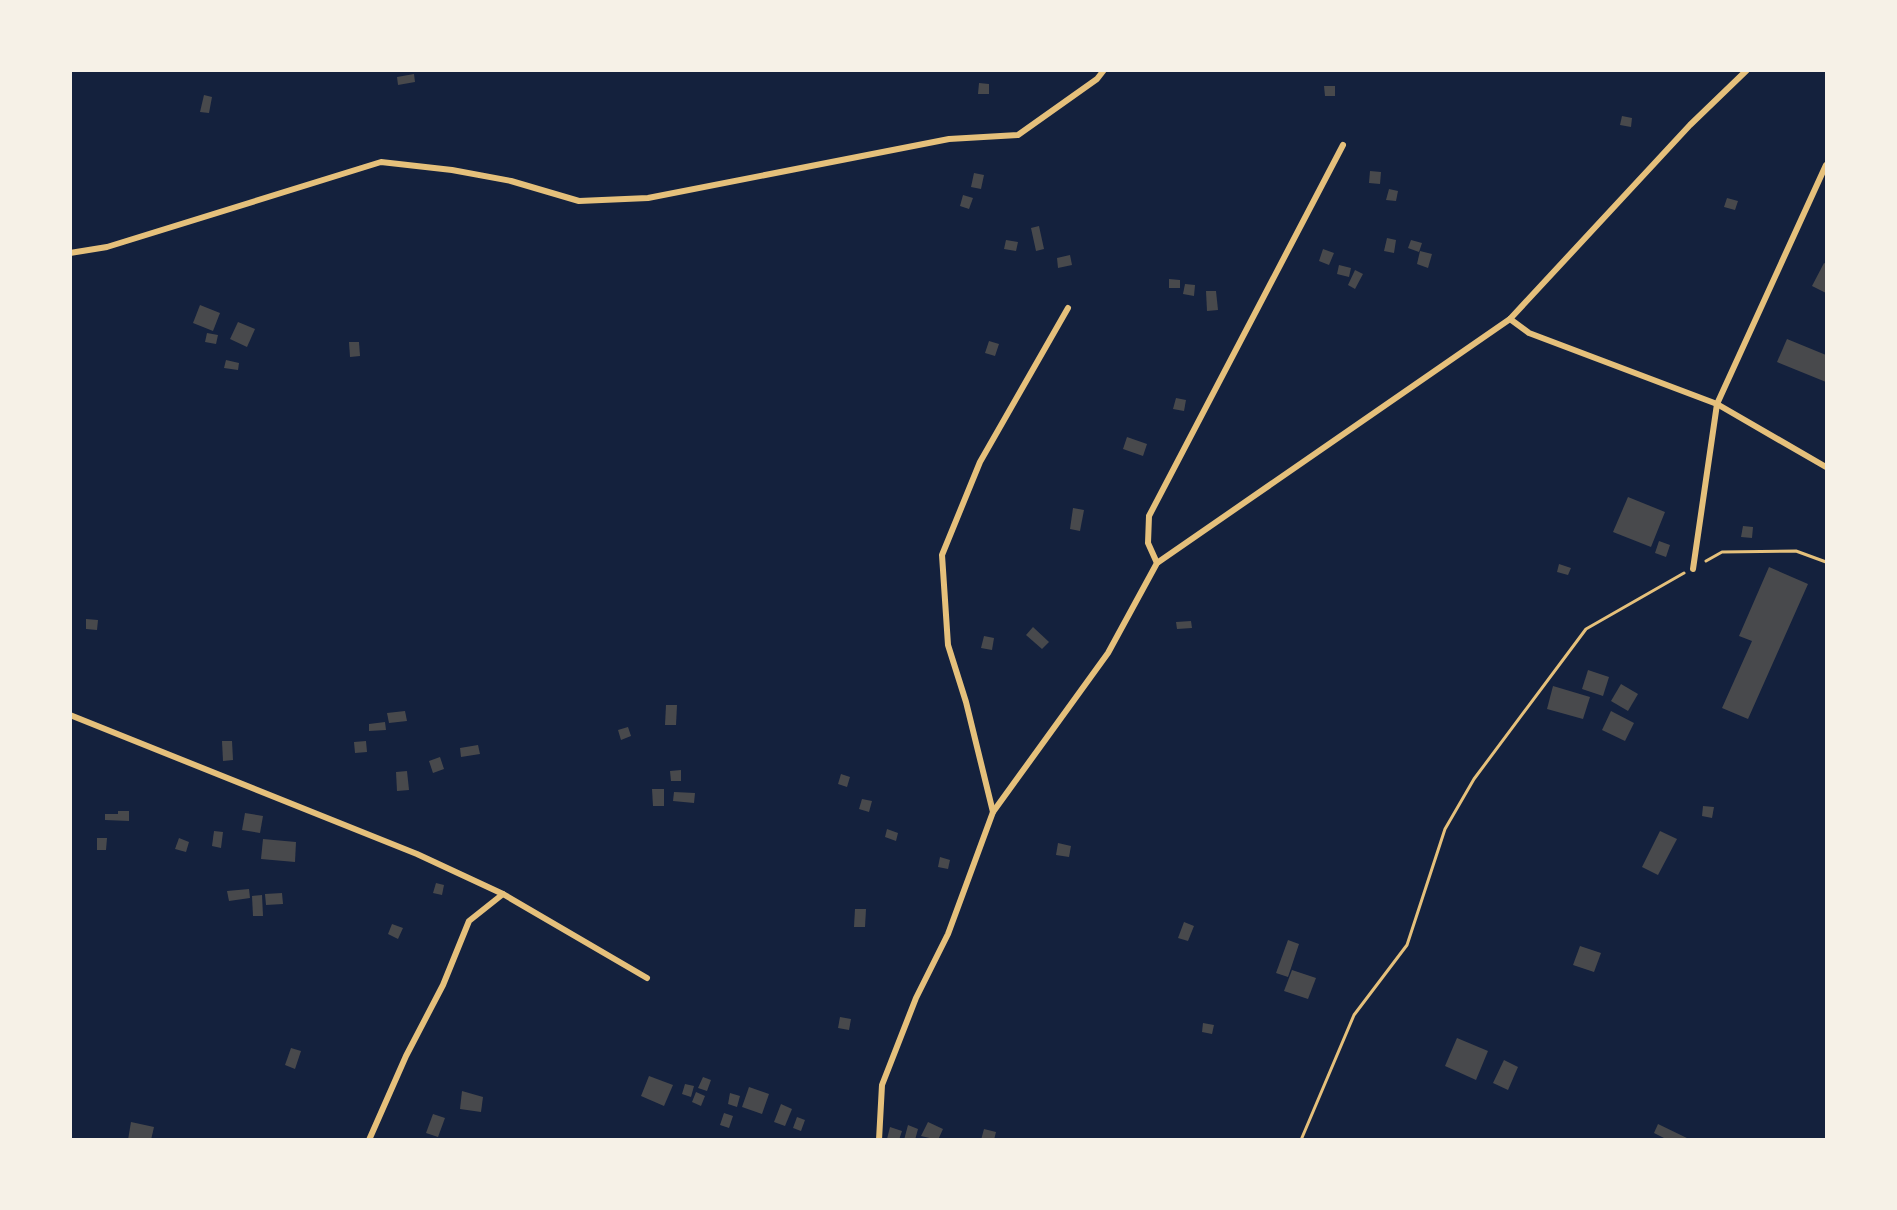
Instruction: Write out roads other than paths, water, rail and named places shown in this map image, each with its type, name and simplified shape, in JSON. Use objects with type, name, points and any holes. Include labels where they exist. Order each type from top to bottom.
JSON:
[{"type":"street","points":[[70,253],[107,247],[381,162],[452,170],[511,181],[579,201],[590,201],[648,198],[949,139],[1018,135],[1097,79],[1104,70]]},
{"type":"street","points":[[879,1140],[882,1085],[916,998],[948,934],[993,812],[1108,653],[1158,563],[1510,319],[1690,125],[1747,70]]},
{"type":"street","points":[[1158,563],[1148,543],[1149,516],[1343,145]]},
{"type":"street","points":[[1693,569],[1717,404],[1827,165]]},
{"type":"street","points":[[993,812],[966,702],[948,645],[942,555],[980,462],[1068,308]]},
{"type":"street","points":[[1510,319],[1529,333],[1717,404],[1827,467]]},
{"type":"street","points":[[70,715],[417,854],[503,894],[647,978]]},
{"type":"street","points":[[369,1140],[406,1056],[443,985],[469,921],[503,894]]}]
